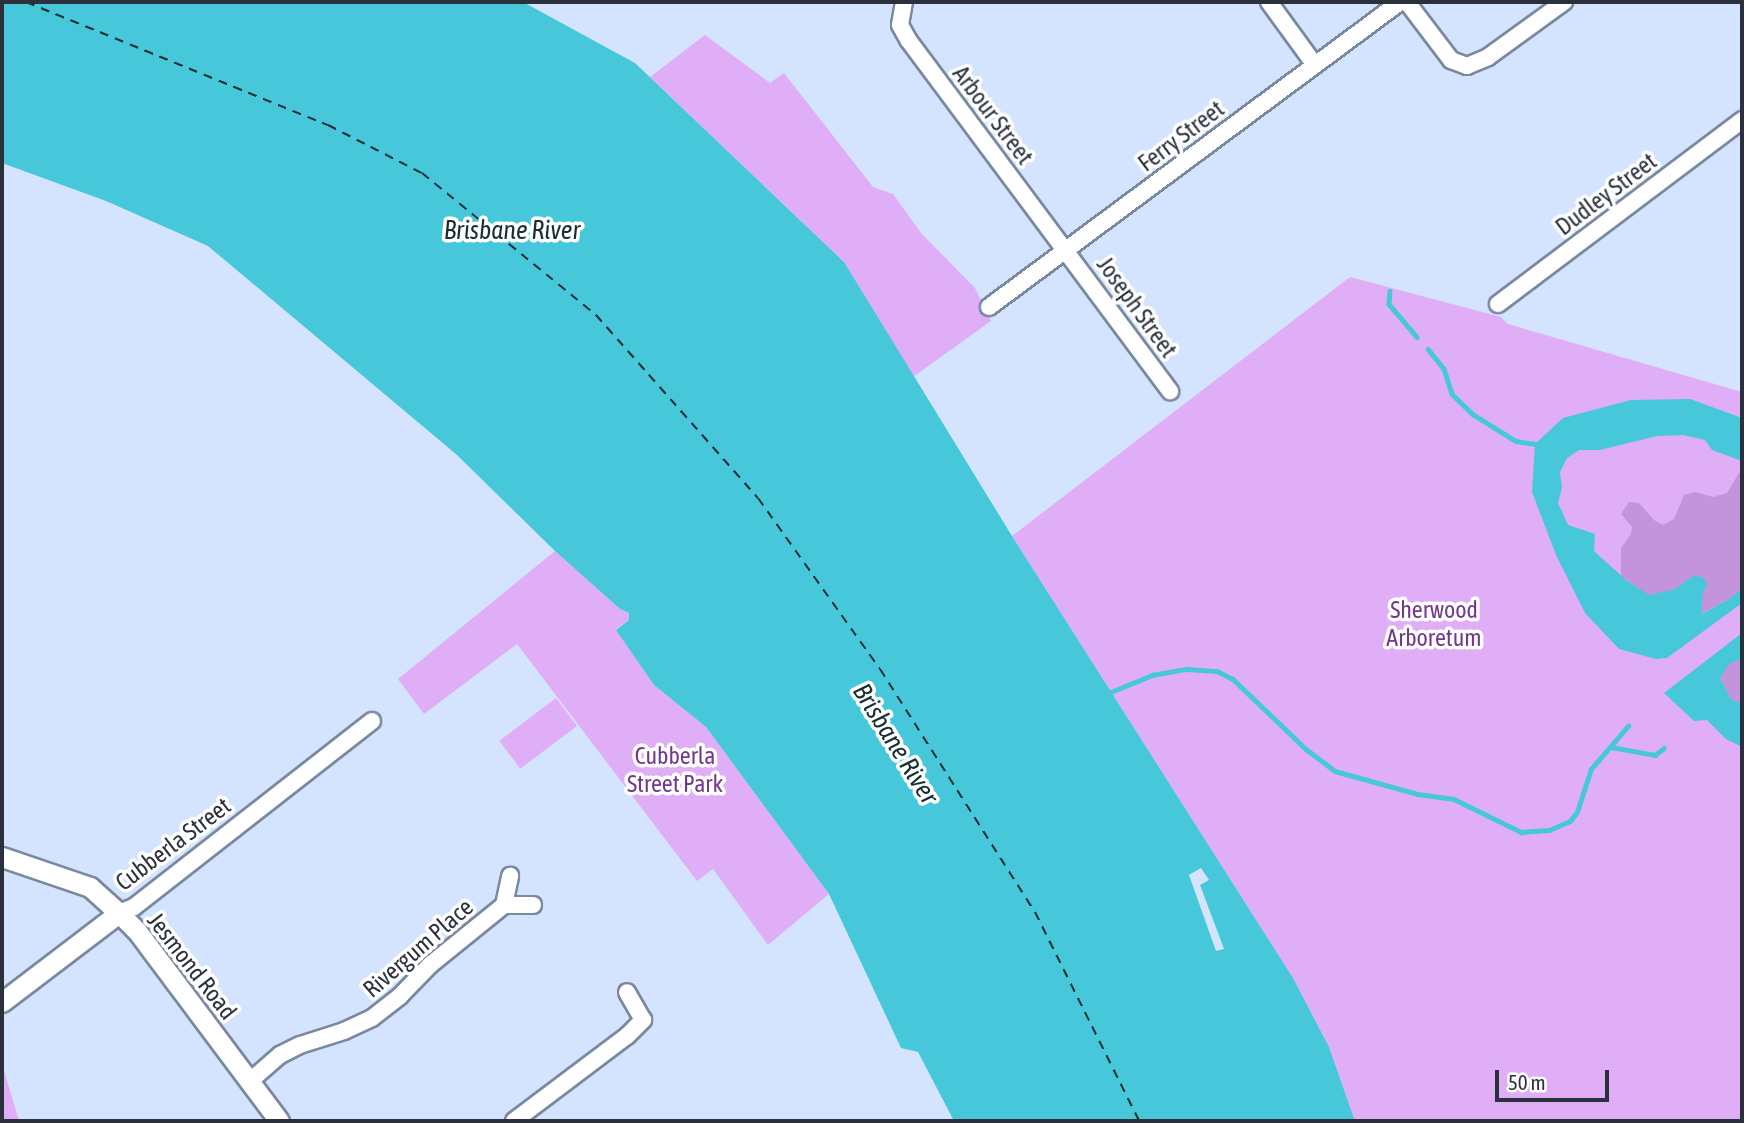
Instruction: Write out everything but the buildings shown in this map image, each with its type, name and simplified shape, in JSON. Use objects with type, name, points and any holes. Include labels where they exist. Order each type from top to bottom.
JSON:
[{"type":"street","name":"Arbour Street","points":[[904,2],[900,12],[900,25],[909,41],[1067,250]]},
{"type":"street","points":[[1269,2],[1315,65]]},
{"type":"street","name":"Ferry Street","points":[[989,307],[1400,2]]},
{"type":"street","points":[[1407,2],[1451,60],[1467,66],[1488,57],[1564,2]]},
{"type":"street","name":"Dudley Street","points":[[1498,304],[1742,120]]},
{"type":"street","name":"Joseph Street","points":[[1067,250],[1171,391]]},
{"type":"street","name":"Cubberla Street","points":[[2,1002],[119,914],[134,907],[372,721]]},
{"type":"street","name":"Jesmond Road","points":[[2,857],[90,887],[137,931],[279,1121]]},
{"type":"street","name":"Rivergum Place","points":[[504,905],[510,876]]},
{"type":"street","name":"Rivergum Place","points":[[249,1082],[280,1055],[372,1017],[400,996],[430,965],[504,905],[533,905]]},
{"type":"street","points":[[514,1121],[643,1020],[627,992]]},
{"type":"green space","points":[[705,35],[770,83],[784,73],[873,187],[893,194],[921,233],[975,288],[991,321],[913,377],[844,262],[650,77]]},
{"type":"green space","name":"Sherwood Arboretum","points":[[1350,277],[1501,317],[1508,324],[1742,392],[1742,1121],[1355,1121],[1329,1047],[1293,978],[1012,536]]},
{"type":"green space","name":"Cubberla Street Park","points":[[555,551],[620,609],[629,613],[629,620],[616,629],[654,685],[706,727],[829,894],[768,945],[713,869],[697,881],[517,644],[424,714],[398,679]]},
{"type":"green space","points":[[556,698],[577,726],[520,769],[499,741]]},
{"type":"green space","points":[[2,1064],[19,1121],[2,1121]]},
{"type":"shaded area","points":[[1739,473],[1742,473],[1742,588],[1729,599],[1701,614],[1702,596],[1675,589],[1649,596],[1621,576],[1621,548],[1631,534],[1632,527],[1621,514],[1629,502],[1639,503],[1654,520],[1663,525],[1674,519],[1684,495],[1696,492],[1713,497],[1727,493]]},
{"type":"shaded area","points":[[1742,659],[1742,704],[1731,699],[1720,678],[1728,664]]},
{"type":"water","name":"Brisbane River","points":[[2,2],[523,2],[635,63],[844,262],[1012,536],[1293,978],[1329,1047],[1355,1121],[954,1121],[918,1052],[901,1048],[829,894],[706,727],[654,685],[616,630],[629,620],[629,613],[620,609],[555,551],[457,455],[208,246],[106,201],[2,163]]},
{"type":"water","points":[[1690,399],[1742,418],[1742,461],[1712,450],[1705,440],[1683,435],[1657,436],[1600,450],[1579,450],[1567,458],[1560,472],[1562,488],[1558,503],[1568,525],[1595,534],[1594,551],[1626,580],[1649,595],[1675,589],[1694,575],[1704,578],[1707,585],[1702,596],[1702,614],[1729,599],[1742,588],[1742,603],[1667,658],[1656,659],[1619,649],[1585,613],[1556,555],[1532,492],[1535,444],[1563,418],[1631,400]]},
{"type":"water","points":[[1742,633],[1742,659],[1729,664],[1720,678],[1731,699],[1742,704],[1742,747],[1726,739],[1707,720],[1694,721],[1664,693]]},
{"type":"pier","points":[[1201,868],[1209,880],[1200,885],[1224,949],[1216,951],[1189,875]]},
{"type":"waterway","points":[[1390,291],[1389,304],[1417,337]]},
{"type":"waterway","points":[[1428,349],[1444,369],[1452,394],[1474,415],[1516,441],[1535,444]]},
{"type":"waterway","points":[[1106,694],[1152,675],[1187,669],[1217,671],[1233,679],[1306,749],[1335,771],[1418,794],[1454,799],[1521,832],[1549,830],[1570,821],[1577,812],[1591,769],[1628,726]]},
{"type":"waterway","points":[[1611,747],[1655,755],[1664,748]]},
{"type":"ferry route","points":[[26,2],[328,125],[422,173],[596,315],[758,498],[880,669],[1035,912],[1139,1121]]}]
